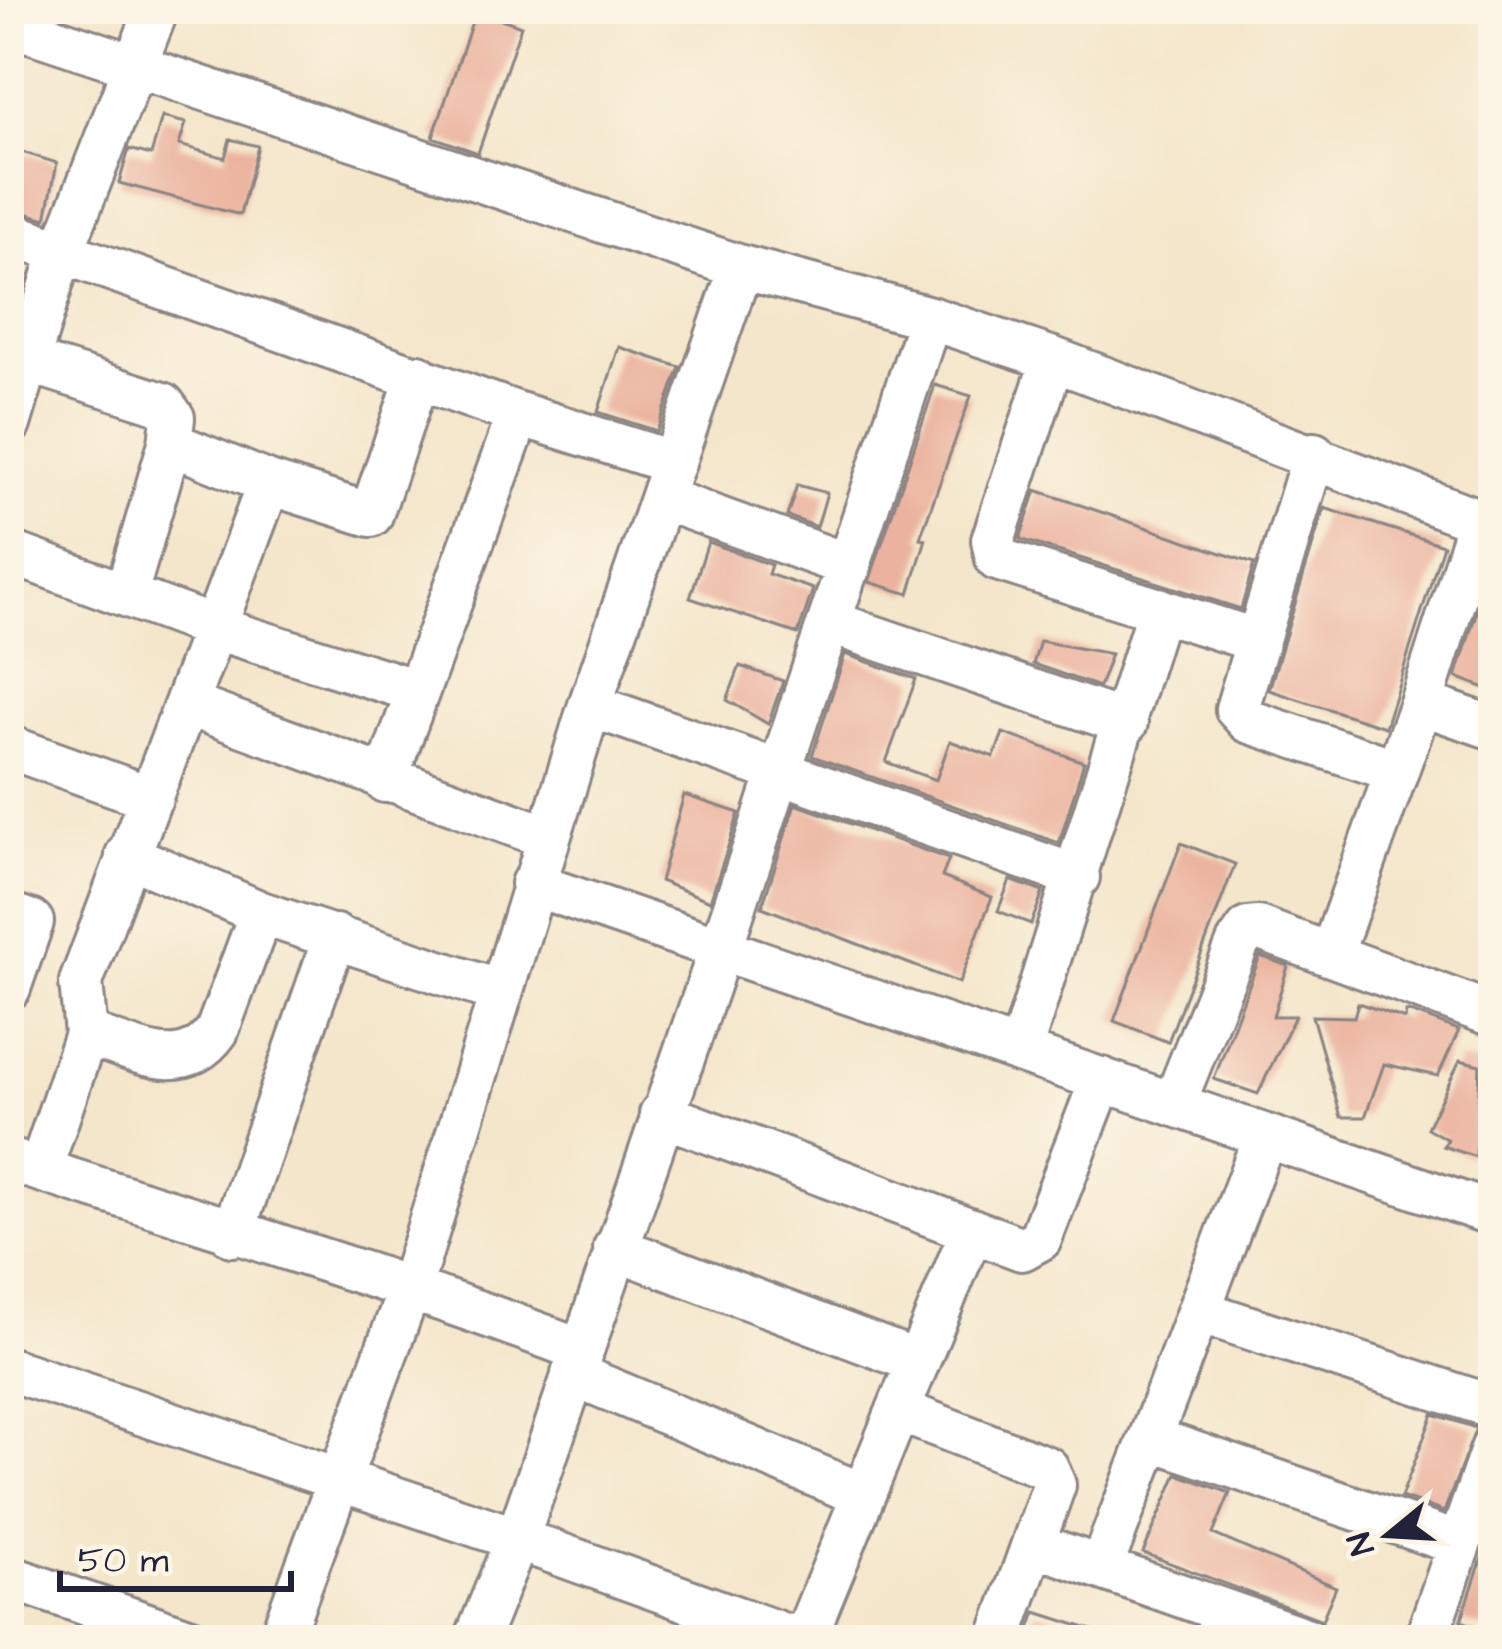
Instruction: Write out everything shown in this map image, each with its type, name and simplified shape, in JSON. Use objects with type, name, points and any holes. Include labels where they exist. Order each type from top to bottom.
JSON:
[{"type":"street","points":[[9,424],[62,253],[158,9]]},
{"type":"street","points":[[9,24],[741,267],[930,318],[1053,359],[1314,454],[1486,523],[1331,955]]},
{"type":"street","points":[[9,233],[519,414],[850,566]]},
{"type":"street","points":[[280,1640],[411,1285],[547,837],[741,267]]},
{"type":"street","points":[[476,1640],[517,1539],[722,948],[776,772],[832,622],[930,318]]},
{"type":"street","points":[[1053,359],[992,553],[1006,565],[1255,640]]},
{"type":"street","points":[[28,362],[163,404],[173,418],[126,594]]},
{"type":"street","points":[[170,443],[371,515],[418,376]]},
{"type":"street","points":[[386,781],[519,414]]},
{"type":"street","points":[[1314,454],[1235,703],[1239,715],[1397,772]]},
{"type":"street","points":[[269,482],[189,705],[94,946],[80,991],[86,1034],[25,1165],[232,1235],[411,1285],[863,1495]]},
{"type":"street","points":[[9,552],[214,628],[417,691]]},
{"type":"street","points":[[1021,1048],[1160,609]]},
{"type":"street","points":[[832,622],[1126,724]]},
{"type":"street","points":[[1421,703],[1493,728]]},
{"type":"street","points":[[189,705],[547,837]]},
{"type":"street","points":[[590,705],[1078,877]]},
{"type":"street","points":[[9,747],[151,798]]},
{"type":"street","points":[[127,855],[261,913],[500,992]]},
{"type":"street","points":[[532,884],[1021,1048],[1493,1214]]},
{"type":"street","points":[[86,1034],[172,1059],[189,1058],[205,1048],[217,1031],[261,913]]},
{"type":"street","points":[[9,988],[21,918],[94,946]]},
{"type":"street","points":[[1174,1104],[1244,933],[1258,928],[1493,1016]]},
{"type":"street","points":[[232,1235],[335,936]]},
{"type":"street","points":[[661,1114],[1022,1249],[1034,1247],[1102,1079]]},
{"type":"street","points":[[1102,1565],[1265,1136]]},
{"type":"street","points":[[9,1370],[517,1539],[801,1640],[972,1230]]},
{"type":"street","points":[[615,1249],[918,1362]]},
{"type":"street","points":[[1201,1312],[1493,1407]]},
{"type":"street","points":[[898,1411],[1047,1468],[1054,1485],[999,1640]]},
{"type":"street","points":[[1153,1439],[1459,1544]]},
{"type":"street","points":[[1426,1640],[1493,1447]]},
{"type":"street","points":[[1033,1544],[1308,1640]]},
{"type":"street","points":[[9,1577],[81,1622],[191,1640]]},
{"type":"building","points":[[476,10],[521,26],[478,153],[433,137]]},
{"type":"building","points":[[162,117],[186,123],[179,145],[225,158],[230,139],[258,146],[240,215],[119,183],[129,149],[151,155]]},
{"type":"building","points":[[9,148],[57,163],[46,219],[9,208]]},
{"type":"building","points":[[619,347],[680,367],[657,431],[598,412]]},
{"type":"building","points":[[935,385],[971,396],[920,538],[926,539],[909,594],[869,582]]},
{"type":"building","points":[[797,485],[827,493],[817,527],[787,516]]},
{"type":"building","points":[[1036,490],[1254,564],[1241,609],[1020,539]]},
{"type":"building","points":[[1324,508],[1443,545],[1385,727],[1269,690]]},
{"type":"building","points":[[708,542],[771,565],[768,574],[813,589],[798,634],[690,598]]},
{"type":"building","points":[[1493,567],[1493,691],[1456,677]]},
{"type":"building","points":[[1040,641],[1111,654],[1099,687],[1033,664]]},
{"type":"building","points":[[845,654],[916,679],[886,762],[936,780],[950,741],[994,757],[1003,733],[1084,762],[1059,843],[812,756]]},
{"type":"building","points":[[740,666],[783,681],[768,724],[727,700]]},
{"type":"building","points":[[684,795],[739,813],[710,901],[660,881]]},
{"type":"building","points":[[795,804],[949,859],[942,877],[992,897],[959,983],[762,907]]},
{"type":"building","points":[[1181,843],[1235,864],[1168,1042],[1114,1021]]},
{"type":"building","points":[[1010,880],[1043,892],[1031,924],[998,911]]},
{"type":"building","points":[[1260,956],[1288,966],[1273,1016],[1295,1016],[1258,1094],[1214,1079]]},
{"type":"building","points":[[1358,1003],[1405,1019],[1406,1012],[1413,1013],[1459,1030],[1438,1076],[1384,1064],[1365,1117],[1341,1117],[1312,1016],[1354,1017]]},
{"type":"building","points":[[1460,1060],[1480,1065],[1476,1157],[1443,1146],[1448,1140],[1427,1128]]},
{"type":"building","points":[[1433,1414],[1476,1428],[1444,1512],[1401,1497]]},
{"type":"building","points":[[1177,1474],[1230,1493],[1213,1534],[1336,1587],[1322,1620],[1143,1553]]},
{"type":"building","points":[[1493,1525],[1493,1614],[1482,1628],[1461,1621]]},
{"type":"building","points":[[1036,1612],[1108,1635],[1107,1640],[1026,1640]]}]
